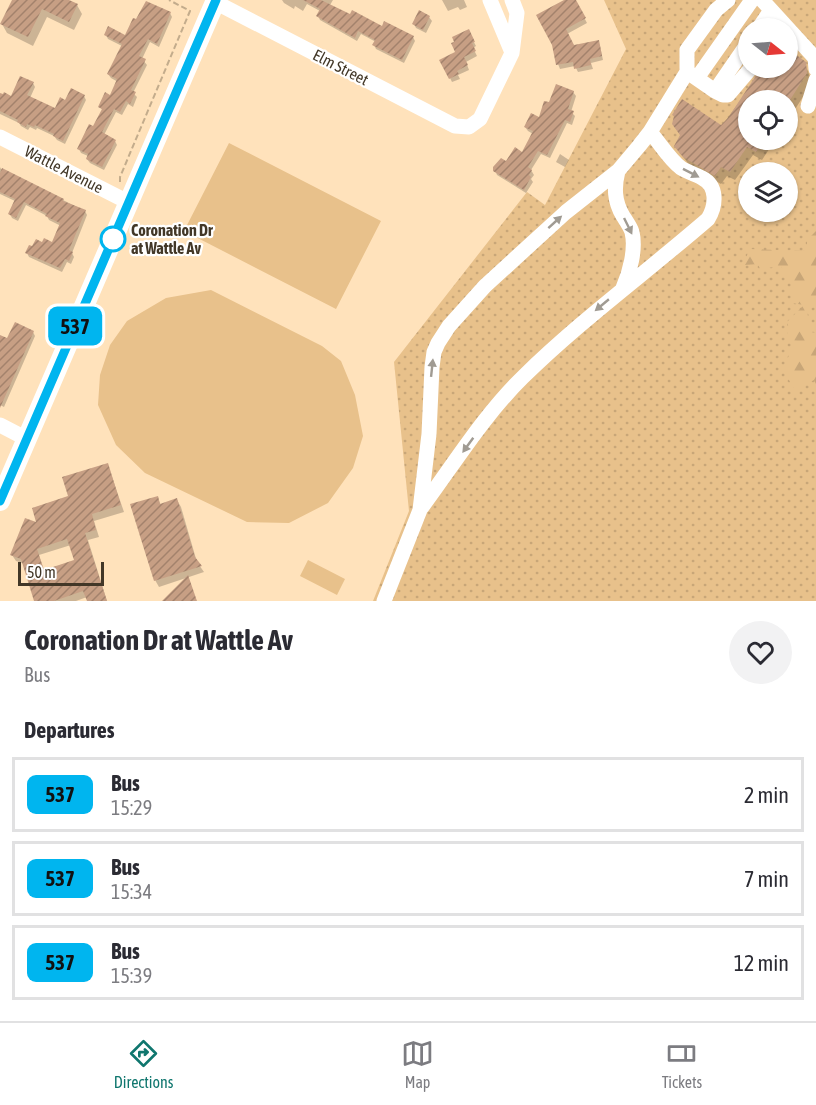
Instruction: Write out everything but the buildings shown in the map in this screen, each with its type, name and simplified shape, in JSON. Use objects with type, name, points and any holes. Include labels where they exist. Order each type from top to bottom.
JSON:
[{"type":"main road","points":[[0,501],[129,201],[211,2]]},
{"type":"street","points":[[490,0],[512,53]]},
{"type":"street","points":[[512,0],[517,13],[512,53]]},
{"type":"street","points":[[384,601],[420,510],[429,434],[434,352],[448,326],[485,286],[566,212],[618,171],[752,0]]},
{"type":"street","name":"Elm Street","points":[[211,2],[455,126],[468,127],[480,119],[512,53]]},
{"type":"street","points":[[719,3],[687,50],[692,75],[723,95],[728,95],[734,90],[743,78]]},
{"type":"street","points":[[766,5],[776,18]]},
{"type":"street","points":[[798,42],[815,58],[816,69]]},
{"type":"street","points":[[715,91],[738,58]]},
{"type":"street","points":[[808,106],[816,80]]},
{"type":"street","points":[[420,510],[495,409],[522,378],[623,288],[708,219],[714,206],[715,196],[704,179],[679,166],[650,132]]},
{"type":"street","name":"Wattle Avenue","points":[[0,137],[129,201]]},
{"type":"street","points":[[618,171],[614,192],[633,239],[627,279],[623,288]]},
{"type":"street","points":[[0,425],[27,439]]},
{"type":"path","points":[[129,201],[120,184],[120,177],[190,11],[169,0]]},
{"type":"green space","points":[[604,0],[816,0],[816,601],[373,601],[409,511],[394,362],[527,192],[545,205],[626,49]]},
{"type":"green space","points":[[229,143],[381,221],[336,309],[184,231]]},
{"type":"green space","points":[[816,231],[816,305],[807,311],[811,332],[816,333],[816,384],[814,380],[795,390],[787,376],[786,365],[797,341],[788,339],[787,322],[804,305],[792,303],[791,280],[786,277],[781,266],[760,269],[758,264],[744,265],[749,249],[807,251],[807,240]]},
{"type":"green space","points":[[211,290],[322,346],[341,361],[355,395],[363,436],[353,468],[328,503],[289,523],[247,522],[145,473],[116,445],[98,405],[100,375],[110,345],[127,321],[166,298]]},
{"type":"green space","points":[[308,560],[345,579],[337,595],[300,576]]},
{"type":"bus line","name":"537","points":[[0,501],[216,0]]},
{"type":"place","name":"Coronation Dr at Wattle Av","points":[[113,239]]}]
